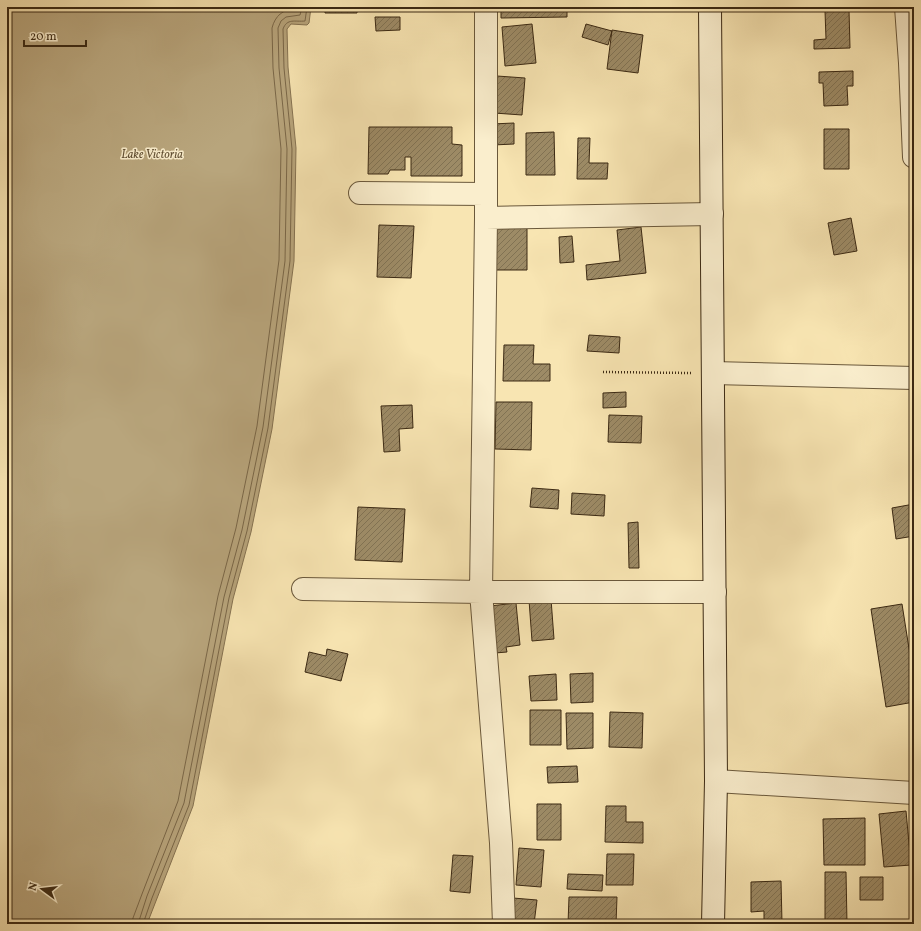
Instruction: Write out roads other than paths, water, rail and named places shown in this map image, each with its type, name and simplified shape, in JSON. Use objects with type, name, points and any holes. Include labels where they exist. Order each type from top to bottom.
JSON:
[{"type":"street","points":[[486,7],[486,218],[481,592],[501,843],[504,924]]},
{"type":"street","points":[[710,7],[716,781],[713,924]]},
{"type":"street","points":[[906,7],[914,158]]},
{"type":"street","points":[[360,193],[486,194]]},
{"type":"street","points":[[486,218],[712,214]]},
{"type":"street","points":[[713,374],[914,378]]},
{"type":"street","points":[[303,589],[481,592],[715,592]]},
{"type":"street","points":[[716,781],[914,793]]},
{"type":"water","name":"Lake Victoria","points":[[7,7],[311,7],[309,23],[307,25],[291,24],[287,29],[288,67],[296,148],[294,261],[272,429],[251,532],[233,599],[193,806],[147,924],[7,924]]}]
